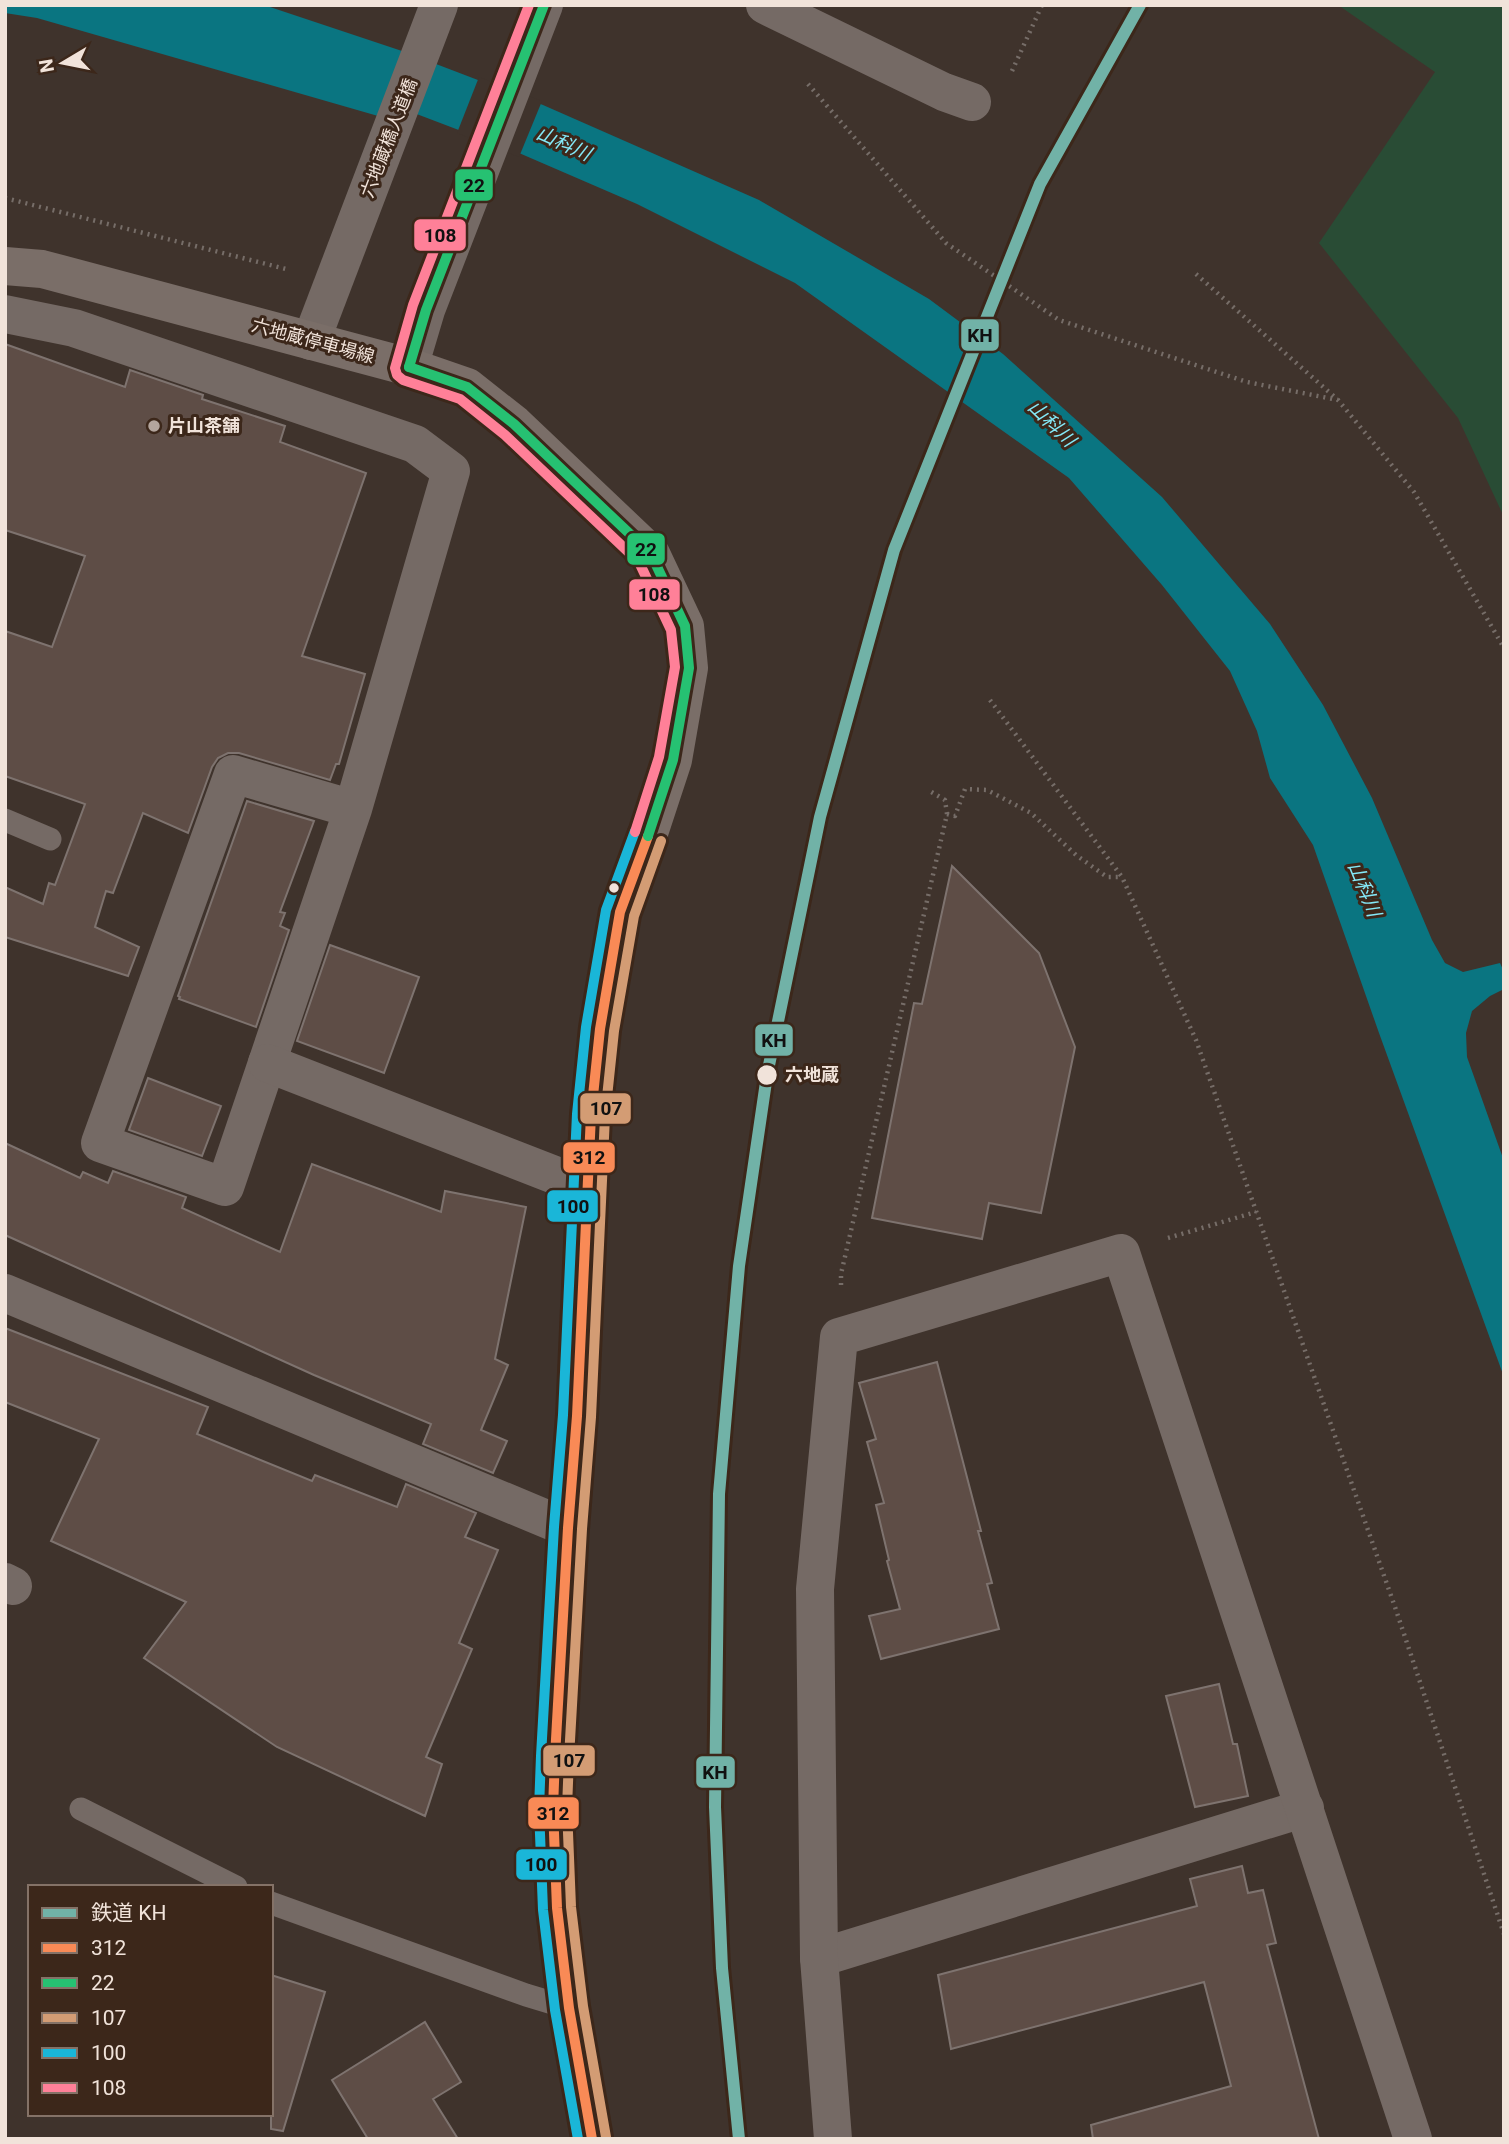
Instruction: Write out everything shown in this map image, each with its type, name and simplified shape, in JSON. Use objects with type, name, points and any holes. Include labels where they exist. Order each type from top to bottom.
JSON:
[{"type":"main road","name":"六地蔵停車場線","points":[[5,266],[42,269],[409,367],[467,387],[514,424],[651,554],[685,626],[689,668],[673,760],[620,912],[600,1029],[591,1115],[577,1416],[568,1528],[553,1808],[557,1908],[569,2008],[592,2139]]},
{"type":"street","name":"六地蔵橋人道橋","points":[[311,341],[439,5]]},
{"type":"street","points":[[409,367],[426,310],[544,5]]},
{"type":"street","points":[[765,5],[944,92],[972,102]]},
{"type":"street","points":[[5,314],[74,328],[415,444],[451,471],[353,809],[225,1187],[100,1143],[233,774],[353,809]]},
{"type":"street","points":[[267,1063],[588,1188]]},
{"type":"street","points":[[833,2139],[819,1958],[816,1589],[839,1337],[1121,1253],[1413,2139]]},
{"type":"street","points":[[5,1293],[568,1528]]},
{"type":"street","points":[[819,1958],[1305,1808]]},
{"type":"lane","points":[[5,820],[50,839]]},
{"type":"lane","points":[[81,1810],[232,1885]]},
{"type":"lane","points":[[273,1904],[569,2008]]},
{"type":"path","points":[[972,102],[991,96],[1007,81],[1042,5]]},
{"type":"path","points":[[840,123],[946,243],[1059,320],[1247,382],[1338,400]]},
{"type":"path","points":[[5,198],[337,276]]},
{"type":"path","points":[[1196,274],[1338,400],[1414,492],[1504,649]]},
{"type":"path","points":[[990,700],[1122,877],[1196,1040],[1395,1607],[1504,1934]]},
{"type":"path","points":[[947,814],[954,816],[965,789],[987,790],[1031,813],[1076,855],[1107,877],[1122,877]]},
{"type":"path","points":[[839,1337],[841,1275],[947,814],[945,800],[928,790]]},
{"type":"path","points":[[1121,1253],[1256,1212]]},
{"type":"green space","points":[[1338,5],[1504,5],[1504,517],[1458,418],[1319,243],[1435,72]]},
{"type":"water","name":"山科川","points":[[5,5],[264,5],[402,51],[543,105],[759,200],[929,299],[1003,354],[1162,497],[1270,624],[1323,705],[1372,798],[1432,940],[1445,963],[1463,972],[1500,963],[1504,972],[1504,989],[1490,996],[1472,1011],[1466,1033],[1467,1057],[1504,1161],[1504,1377],[1313,845],[1270,778],[1257,731],[1230,671],[1162,585],[1069,478],[795,283],[637,204],[519,153],[385,102],[378,116],[37,18],[5,13]]},
{"type":"pier","points":[[479,77],[542,101],[519,157],[457,133]]},
{"type":"building","points":[[5,344],[125,387],[130,370],[203,395],[202,399],[285,426],[280,442],[366,473],[302,656],[365,674],[339,764],[336,764],[330,780],[239,753],[228,753],[218,758],[212,767],[188,833],[143,813],[113,893],[106,891],[95,927],[139,947],[128,976],[5,937],[5,887],[43,904],[49,883],[55,885],[85,804],[5,776],[5,631],[52,647],[85,556],[5,530]]},
{"type":"building","points":[[247,801],[314,821],[280,912],[285,913],[280,926],[289,930],[256,1027],[179,999],[178,996]]},
{"type":"building","points":[[952,866],[1039,953],[1075,1047],[1041,1213],[989,1203],[982,1239],[872,1218],[914,1003],[922,1004]]},
{"type":"building","points":[[330,945],[419,977],[384,1073],[297,1041]]},
{"type":"building","points":[[148,1078],[221,1106],[202,1156],[129,1130]]},
{"type":"building","points":[[5,1143],[80,1178],[83,1172],[108,1183],[113,1171],[186,1197],[182,1208],[280,1252],[312,1164],[441,1212],[445,1191],[526,1207],[495,1359],[508,1365],[481,1430],[507,1441],[493,1473],[423,1444],[431,1424],[314,1375],[5,1235]]},
{"type":"building","points":[[5,1328],[208,1407],[197,1434],[312,1481],[315,1475],[397,1507],[406,1484],[476,1513],[465,1537],[498,1550],[459,1643],[472,1649],[426,1757],[442,1764],[425,1816],[277,1747],[144,1658],[186,1602],[51,1541],[99,1439],[5,1402]]},
{"type":"building","points":[[937,1362],[981,1531],[978,1531],[992,1583],[987,1584],[999,1629],[881,1659],[869,1616],[900,1609],[876,1505],[884,1503],[867,1442],[876,1439],[859,1383]]},
{"type":"building","points":[[1219,1684],[1233,1744],[1237,1744],[1248,1796],[1195,1807],[1166,1696]]},
{"type":"building","points":[[1242,1866],[1248,1893],[1263,1890],[1276,1943],[1267,1945],[1319,2139],[1093,2139],[1091,2125],[1231,2086],[1204,1982],[951,2049],[938,1975],[1197,1906],[1190,1879]]},
{"type":"building","points":[[273,1976],[325,1992],[283,2131],[271,2129]]},
{"type":"building","points":[[425,2022],[461,2082],[433,2099],[458,2139],[368,2139],[332,2080]]},
{"type":"rail line","name":"KH","points":[[739,2139],[722,1968],[715,1807],[719,1494],[739,1266],[767,1075],[820,817],[894,550],[1040,184],[1140,5]]},
{"type":"transit line","name":"108","points":[[529,5],[413,305],[395,368],[397,375],[403,380],[460,399],[505,435],[639,562],[671,630],[675,667],[659,757],[635,832]]},
{"type":"transit line","name":"22","points":[[409,367],[426,310],[544,5]]},
{"type":"transit line","name":"22","points":[[409,367],[467,387],[514,424],[651,554],[685,626],[689,668],[673,760],[648,836]]},
{"type":"transit line","name":"100","points":[[578,2139],[555,2010],[543,1910],[539,1809],[541,1756],[563,1415],[577,1114],[586,1027],[606,910],[635,831]]},
{"type":"transit line","name":"312","points":[[592,2139],[569,2008],[557,1908],[553,1808],[555,1757],[577,1416],[591,1115],[600,1029],[620,912],[648,836]]},
{"type":"transit line","name":"107","points":[[606,2137],[583,2006],[571,1907],[567,1808],[569,1758],[591,1417],[605,1116],[614,1031],[634,916],[661,841]]},
{"type":"place","name":"片山茶舗","points":[[154,426]]},
{"type":"place","name":"六地蔵","points":[[767,1075]]}]
